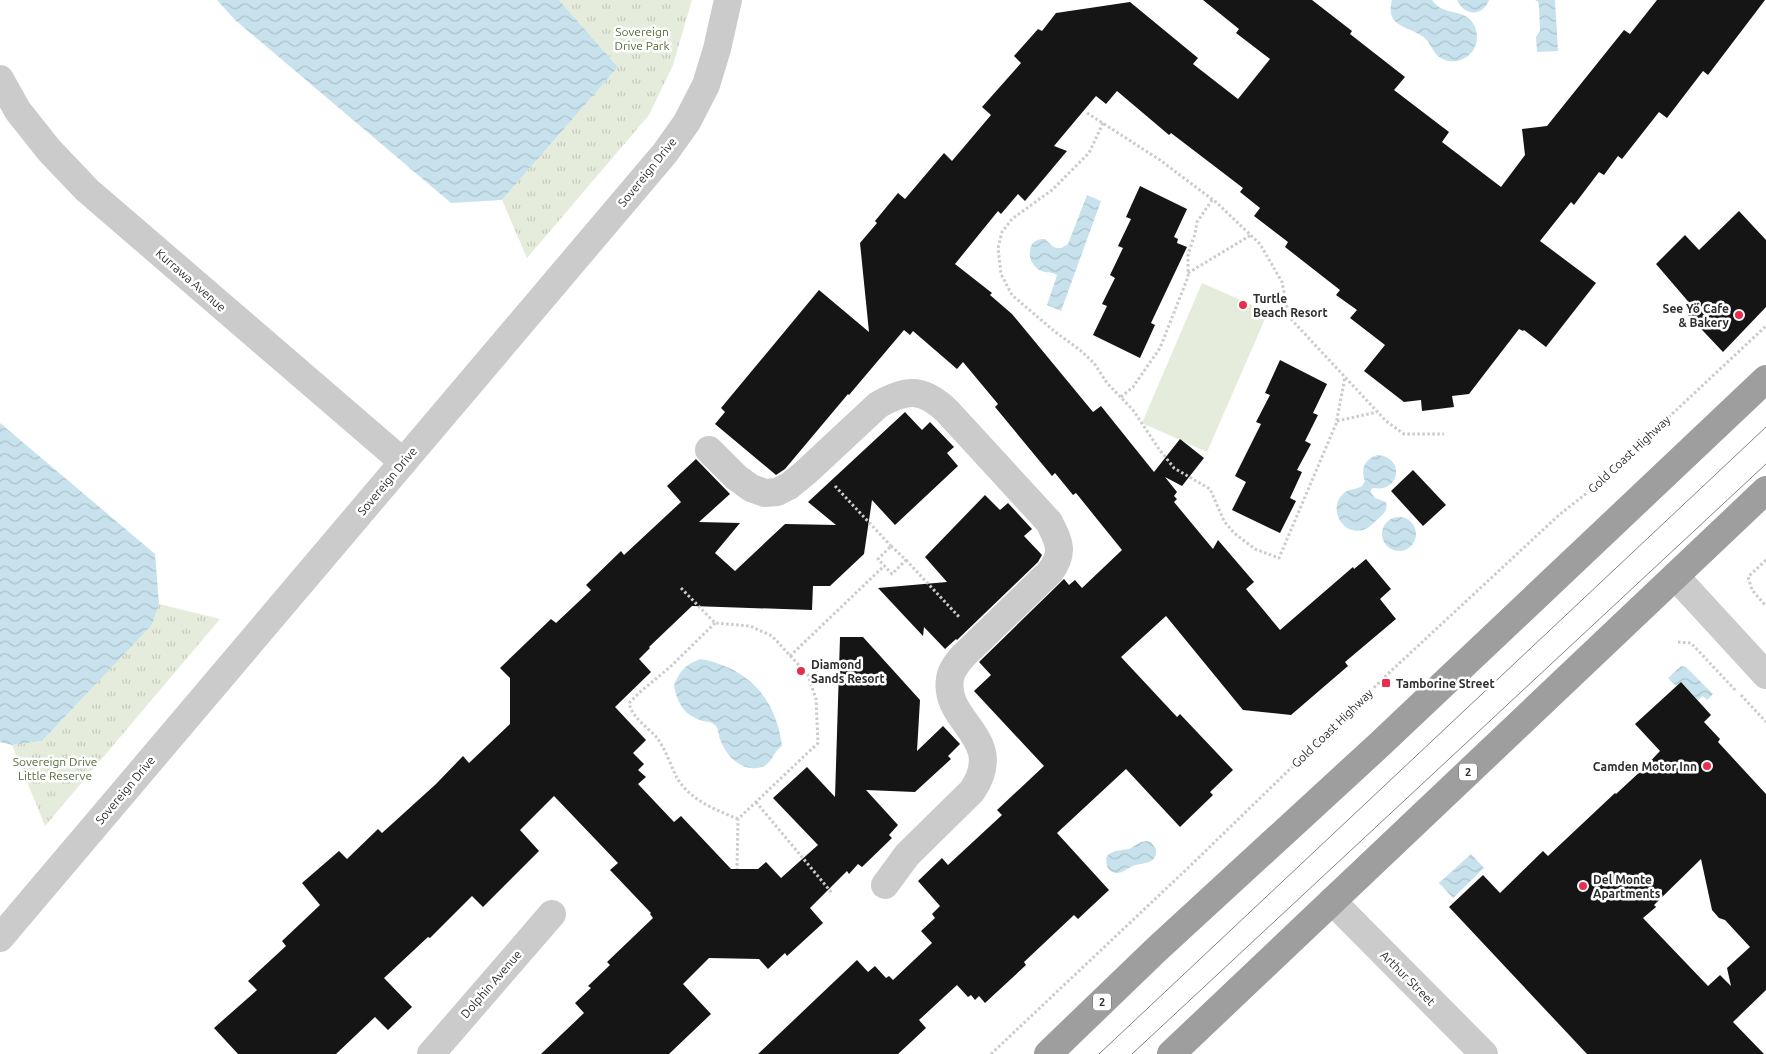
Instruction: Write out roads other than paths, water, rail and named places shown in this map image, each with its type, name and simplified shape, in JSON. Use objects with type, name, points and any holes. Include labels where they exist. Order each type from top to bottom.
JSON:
[{"type":"highway","name":"2","points":[[1048,1054],[1157,949],[1386,738],[1766,379]]},
{"type":"highway","name":"2","points":[[1171,1054],[1766,490]]},
{"type":"street","name":"Sovereign Drive","points":[[0,938],[670,145],[687,122],[706,85],[717,49],[728,0]]},
{"type":"street","name":"Kurrawa Avenue","points":[[0,79],[24,118],[49,150],[87,190],[403,462]]},
{"type":"street","points":[[709,450],[736,477],[751,488],[765,493],[777,492],[789,486],[878,405],[906,393],[920,393],[934,399],[947,411],[1049,522],[1057,537],[1060,552],[1058,562],[954,667],[950,679],[951,693],[956,708],[974,733],[982,752],[983,765],[980,780],[972,792],[907,855],[885,885]]},
{"type":"street","points":[[1675,576],[1766,675]]},
{"type":"street","name":"Arthur Street","points":[[1332,901],[1484,1054]]},
{"type":"street","name":"Dolphin Avenue","points":[[431,1054],[552,914]]},
{"type":"water","points":[[217,0],[559,0],[618,67],[502,200],[451,203],[235,20]]},
{"type":"water","points":[[1392,0],[1432,0],[1443,9],[1466,16],[1476,30],[1477,40],[1474,49],[1468,56],[1459,60],[1449,61],[1440,58],[1424,38],[1394,20],[1391,15]]},
{"type":"water","points":[[1457,0],[1489,0],[1486,6],[1478,12],[1469,12]]},
{"type":"water","points":[[1535,0],[1555,0],[1558,51],[1537,52],[1536,37],[1540,31],[1539,6]]},
{"type":"water","points":[[1087,195],[1101,201],[1061,311],[1047,305],[1057,275],[1041,271],[1034,266],[1030,250],[1034,242],[1041,239],[1045,239],[1056,248],[1061,248],[1068,244]]},
{"type":"water","points":[[0,423],[155,554],[159,604],[152,625],[42,741],[12,745],[0,742]]},
{"type":"water","points":[[1377,455],[1392,461],[1395,467],[1396,474],[1394,480],[1389,485],[1371,490],[1375,498],[1386,502],[1386,510],[1365,529],[1355,531],[1349,529],[1339,519],[1337,506],[1339,499],[1346,491],[1362,486],[1365,481],[1363,469],[1369,459]]},
{"type":"water","points":[[1399,517],[1411,522],[1416,534],[1411,546],[1399,551],[1387,546],[1382,534],[1387,522]]},
{"type":"water","points":[[701,659],[718,663],[746,678],[766,700],[779,729],[782,746],[766,765],[750,768],[739,764],[726,751],[715,725],[694,717],[682,707],[674,685],[684,669],[691,663]]},
{"type":"water","points":[[1681,666],[1686,667],[1713,694],[1707,700],[1703,696],[1698,700],[1681,682],[1676,686],[1668,678]]},
{"type":"water","points":[[1146,841],[1151,842],[1156,849],[1156,854],[1152,860],[1119,873],[1110,871],[1107,867],[1106,858],[1109,854],[1129,849]]},
{"type":"water","points":[[1471,854],[1484,868],[1453,898],[1439,883]]},
{"type":"tram line","points":[[1099,1054],[1766,427]]},
{"type":"tram line","points":[[1132,1054],[1766,464]]},
{"type":"place","name":"Turtle Beach Resort","points":[[1243,305]]},
{"type":"place","name":"See Yö Cafe & Bakery","points":[[1739,315]]},
{"type":"place","name":"Diamond Sands Resort","points":[[801,671]]},
{"type":"place","name":"Tamborine Street","points":[[1386,683]]},
{"type":"place","name":"Camden Motor Inn","points":[[1707,766]]},
{"type":"place","name":"Del Monte Apartments","points":[[1583,886]]},
{"type":"park label","name":"Sovereign Drive Park","points":[[642,38]]},
{"type":"park label","name":"Sovereign Drive Little Reserve","points":[[55,768]]}]
